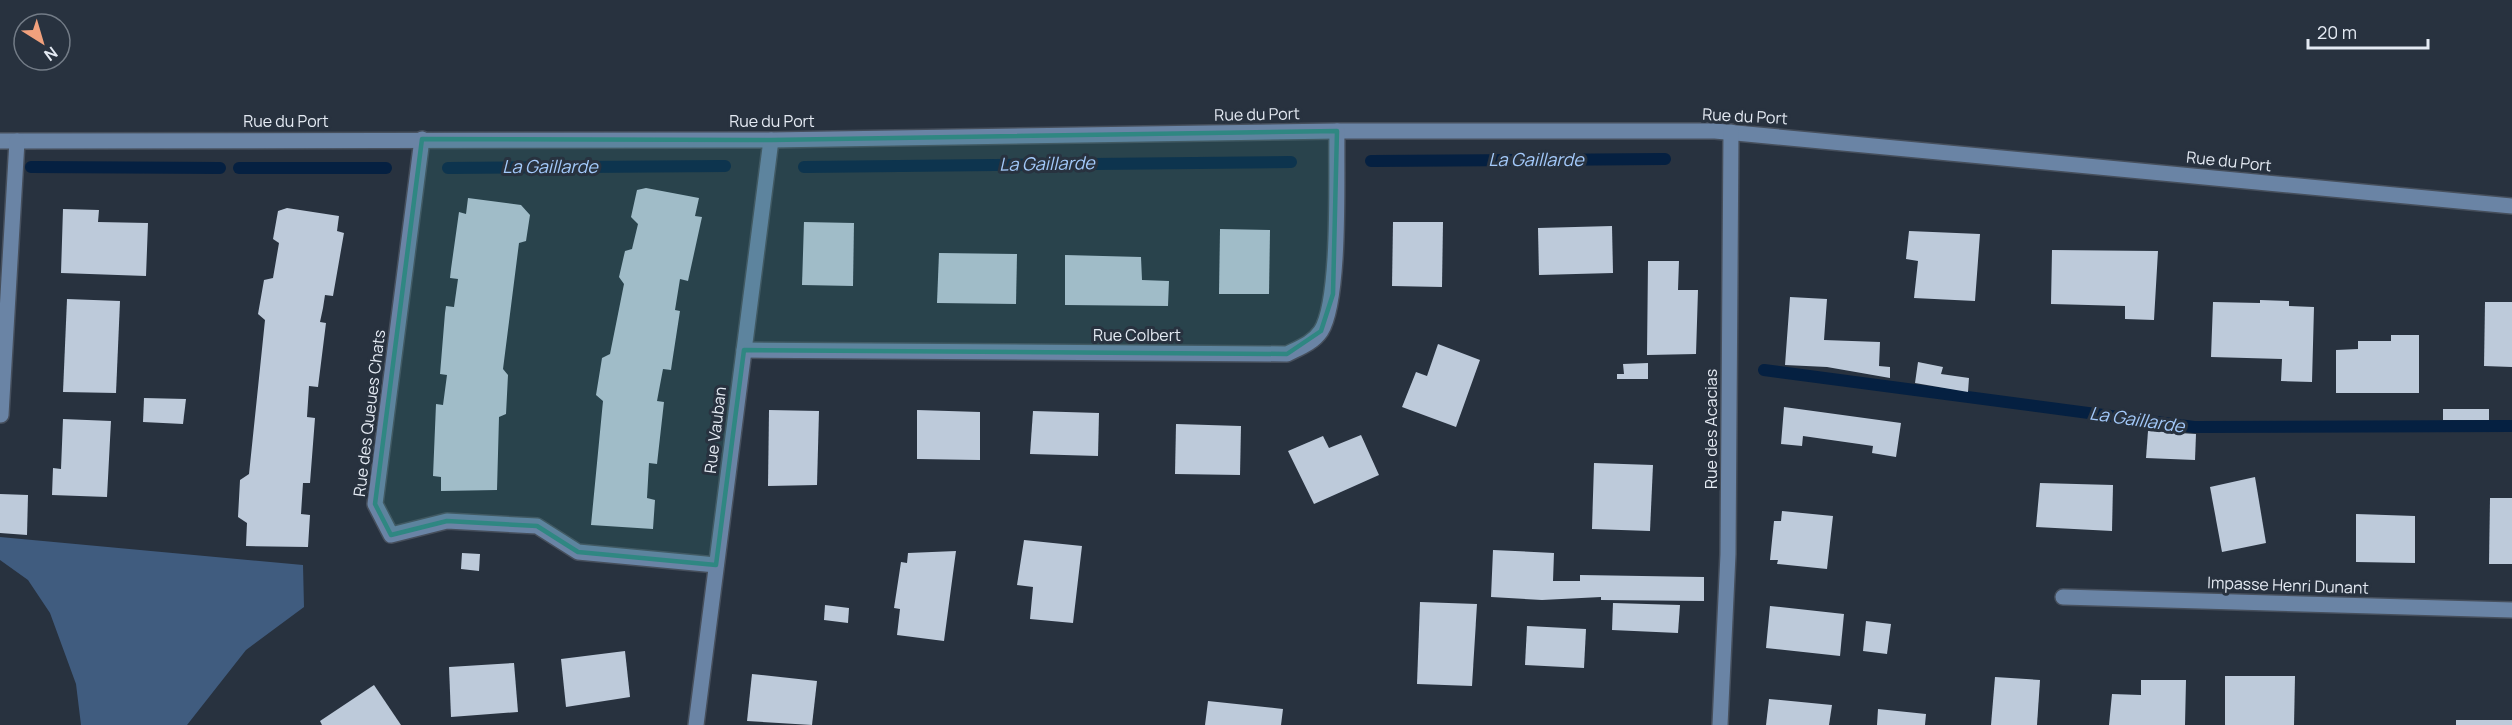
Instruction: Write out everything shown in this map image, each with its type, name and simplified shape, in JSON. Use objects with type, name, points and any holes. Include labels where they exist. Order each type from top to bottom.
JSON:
[{"type":"street","name":"Rue du Port","points":[[0,141],[771,140],[1337,131],[1731,132],[2512,206]]},
{"type":"street","name":"Rue Colbert","points":[[744,350],[1287,354],[1307,345],[1321,330],[1333,294],[1337,131]]},
{"type":"street","name":"Rue des Acacias","points":[[1720,725],[1728,554],[1731,132]]},
{"type":"street","name":"Rue des Queues Chats","points":[[422,139],[375,504],[391,536],[447,521],[537,526],[578,552],[716,565]]},
{"type":"street","name":"Rue Vauban","points":[[696,725],[771,140]]},
{"type":"street","points":[[1,415],[17,141]]},
{"type":"street","name":"Impasse Henri Dunant","points":[[2063,597],[2512,610]]},
{"type":"highlighted area","points":[[1337,131],[1333,294],[1321,331],[1287,354],[744,350],[716,565],[578,552],[537,526],[447,521],[391,535],[375,504],[422,139],[771,140]]},
{"type":"shaded area","points":[[0,537],[303,565],[304,607],[246,650],[187,725],[81,725],[76,684],[50,613],[28,580],[0,560]]},
{"type":"building","points":[[646,188],[699,198],[695,216],[702,217],[688,281],[680,279],[675,310],[680,311],[671,370],[663,369],[657,401],[664,402],[657,464],[649,463],[647,498],[655,500],[653,529],[591,525],[603,401],[596,395],[602,358],[610,354],[624,284],[619,277],[625,251],[632,249],[638,224],[631,217],[637,190]]},
{"type":"building","points":[[468,198],[521,205],[530,215],[526,241],[519,243],[503,369],[508,375],[506,414],[499,417],[497,490],[441,491],[441,477],[433,476],[436,404],[443,405],[447,375],[440,374],[445,313],[446,306],[454,307],[458,279],[450,278],[451,269],[459,212],[466,214]]},
{"type":"building","points":[[287,208],[339,216],[337,231],[344,233],[333,296],[325,295],[320,322],[326,323],[318,387],[309,386],[307,417],[315,418],[310,483],[303,483],[301,514],[310,515],[308,547],[246,546],[247,523],[238,517],[240,480],[249,474],[265,320],[258,314],[264,280],[273,278],[279,243],[273,239],[278,211]]},
{"type":"building","points":[[63,209],[99,210],[98,222],[148,223],[146,276],[61,273]]},
{"type":"building","points":[[804,222],[854,223],[853,286],[802,285]]},
{"type":"building","points":[[1393,222],[1443,222],[1442,287],[1392,286]]},
{"type":"building","points":[[1612,226],[1613,273],[1539,275],[1538,228]]},
{"type":"building","points":[[1220,229],[1270,230],[1269,294],[1219,294]]},
{"type":"building","points":[[1909,231],[1980,234],[1975,301],[1914,298],[1918,261],[1906,259]]},
{"type":"building","points":[[2052,250],[2158,251],[2154,320],[2125,319],[2125,306],[2051,304]]},
{"type":"building","points":[[939,253],[1017,254],[1016,304],[937,303]]},
{"type":"building","points":[[1065,255],[1141,257],[1142,280],[1169,281],[1168,306],[1065,305]]},
{"type":"building","points":[[1648,261],[1679,261],[1678,290],[1698,290],[1696,354],[1647,355]]},
{"type":"building","points":[[1790,297],[1827,299],[1824,340],[1880,342],[1879,366],[1890,367],[1890,378],[1827,367],[1785,365]]},
{"type":"building","points":[[67,299],[120,301],[116,393],[63,392]]},
{"type":"building","points":[[2260,300],[2289,301],[2289,306],[2314,307],[2312,382],[2281,381],[2282,359],[2211,357],[2213,302],[2260,303]]},
{"type":"building","points":[[2485,302],[2512,302],[2512,367],[2484,366]]},
{"type":"building","points":[[2391,335],[2419,335],[2419,393],[2336,393],[2336,350],[2358,349],[2358,341],[2391,341]]},
{"type":"building","points":[[1438,344],[1480,360],[1456,427],[1402,407],[1416,372],[1427,376]]},
{"type":"building","points":[[1918,362],[1943,367],[1941,374],[1969,378],[1968,392],[1915,383]]},
{"type":"building","points":[[1648,363],[1648,379],[1617,379],[1617,374],[1624,374],[1623,364]]},
{"type":"building","points":[[144,398],[186,399],[183,424],[143,422]]},
{"type":"building","points":[[1784,407],[1901,423],[1896,457],[1872,453],[1873,446],[1803,436],[1802,446],[1781,444]]},
{"type":"building","points":[[2443,409],[2489,409],[2489,420],[2443,420]]},
{"type":"building","points":[[769,410],[819,411],[817,485],[768,486]]},
{"type":"building","points":[[917,410],[980,412],[980,460],[917,459]]},
{"type":"building","points":[[1033,411],[1099,413],[1098,456],[1030,454]]},
{"type":"building","points":[[63,419],[111,421],[107,497],[52,495],[53,468],[61,469]]},
{"type":"building","points":[[1176,424],[1241,426],[1240,475],[1175,474]]},
{"type":"building","points":[[2148,431],[2196,434],[2195,460],[2146,458]]},
{"type":"building","points":[[1361,435],[1379,475],[1314,504],[1288,451],[1323,436],[1329,448]]},
{"type":"building","points":[[1594,463],[1653,465],[1650,531],[1592,529]]},
{"type":"building","points":[[2255,477],[2266,543],[2222,552],[2210,487]]},
{"type":"building","points":[[2040,483],[2113,485],[2112,531],[2036,527]]},
{"type":"building","points":[[0,494],[28,495],[27,535],[0,533]]},
{"type":"building","points":[[2490,498],[2512,498],[2512,564],[2489,564]]},
{"type":"building","points":[[1782,511],[1833,516],[1827,569],[1777,564],[1778,560],[1770,560],[1774,521],[1781,521]]},
{"type":"building","points":[[2356,514],[2415,516],[2415,563],[2356,562]]},
{"type":"building","points":[[1024,540],[1082,546],[1073,623],[1030,619],[1033,587],[1017,585]]},
{"type":"building","points":[[1493,550],[1554,553],[1553,581],[1580,581],[1580,575],[1704,577],[1704,601],[1601,600],[1601,597],[1542,600],[1491,597]]},
{"type":"building","points":[[956,551],[944,641],[897,635],[900,609],[894,608],[901,562],[907,563],[908,553]]},
{"type":"building","points":[[462,553],[480,554],[479,571],[461,569]]},
{"type":"building","points":[[1420,602],[1477,604],[1472,686],[1417,684]]},
{"type":"building","points":[[1613,603],[1680,605],[1678,633],[1612,630]]},
{"type":"building","points":[[825,605],[849,608],[848,623],[824,620]]},
{"type":"building","points":[[1770,606],[1844,614],[1840,656],[1766,648]]},
{"type":"building","points":[[1866,621],[1891,624],[1887,654],[1863,651]]},
{"type":"building","points":[[1527,626],[1586,629],[1584,668],[1525,665]]},
{"type":"building","points":[[625,651],[630,697],[566,707],[561,659]]},
{"type":"building","points":[[514,663],[518,712],[451,717],[449,667]]},
{"type":"building","points":[[752,674],[817,681],[812,725],[747,721]]},
{"type":"building","points":[[2225,676],[2295,676],[2294,725],[2225,725]]},
{"type":"building","points":[[1995,677],[2040,680],[2037,725],[1991,725]]},
{"type":"building","points":[[2141,680],[2186,680],[2185,725],[2109,725],[2112,694],[2141,695]]},
{"type":"building","points":[[374,685],[401,725],[322,725],[320,721]]},
{"type":"building","points":[[1769,699],[1832,705],[1829,725],[1766,725]]},
{"type":"building","points":[[1208,701],[1283,709],[1281,725],[1205,725]]},
{"type":"building","points":[[1878,709],[1926,714],[1925,725],[1877,725]]},
{"type":"building","points":[[2456,720],[2512,720],[2512,725],[2456,725]]},
{"type":"waterway","name":"La Gaillarde","points":[[1371,161],[1665,159]]},
{"type":"waterway","name":"La Gaillarde","points":[[804,167],[1291,162]]},
{"type":"waterway","name":"La Gaillarde","points":[[448,168],[725,166]]},
{"type":"waterway","name":"La Gaillarde","points":[[31,167],[220,168]]},
{"type":"waterway","name":"La Gaillarde","points":[[239,168],[386,168]]},
{"type":"waterway","name":"La Gaillarde","points":[[1764,370],[2194,427],[2512,426]]}]
